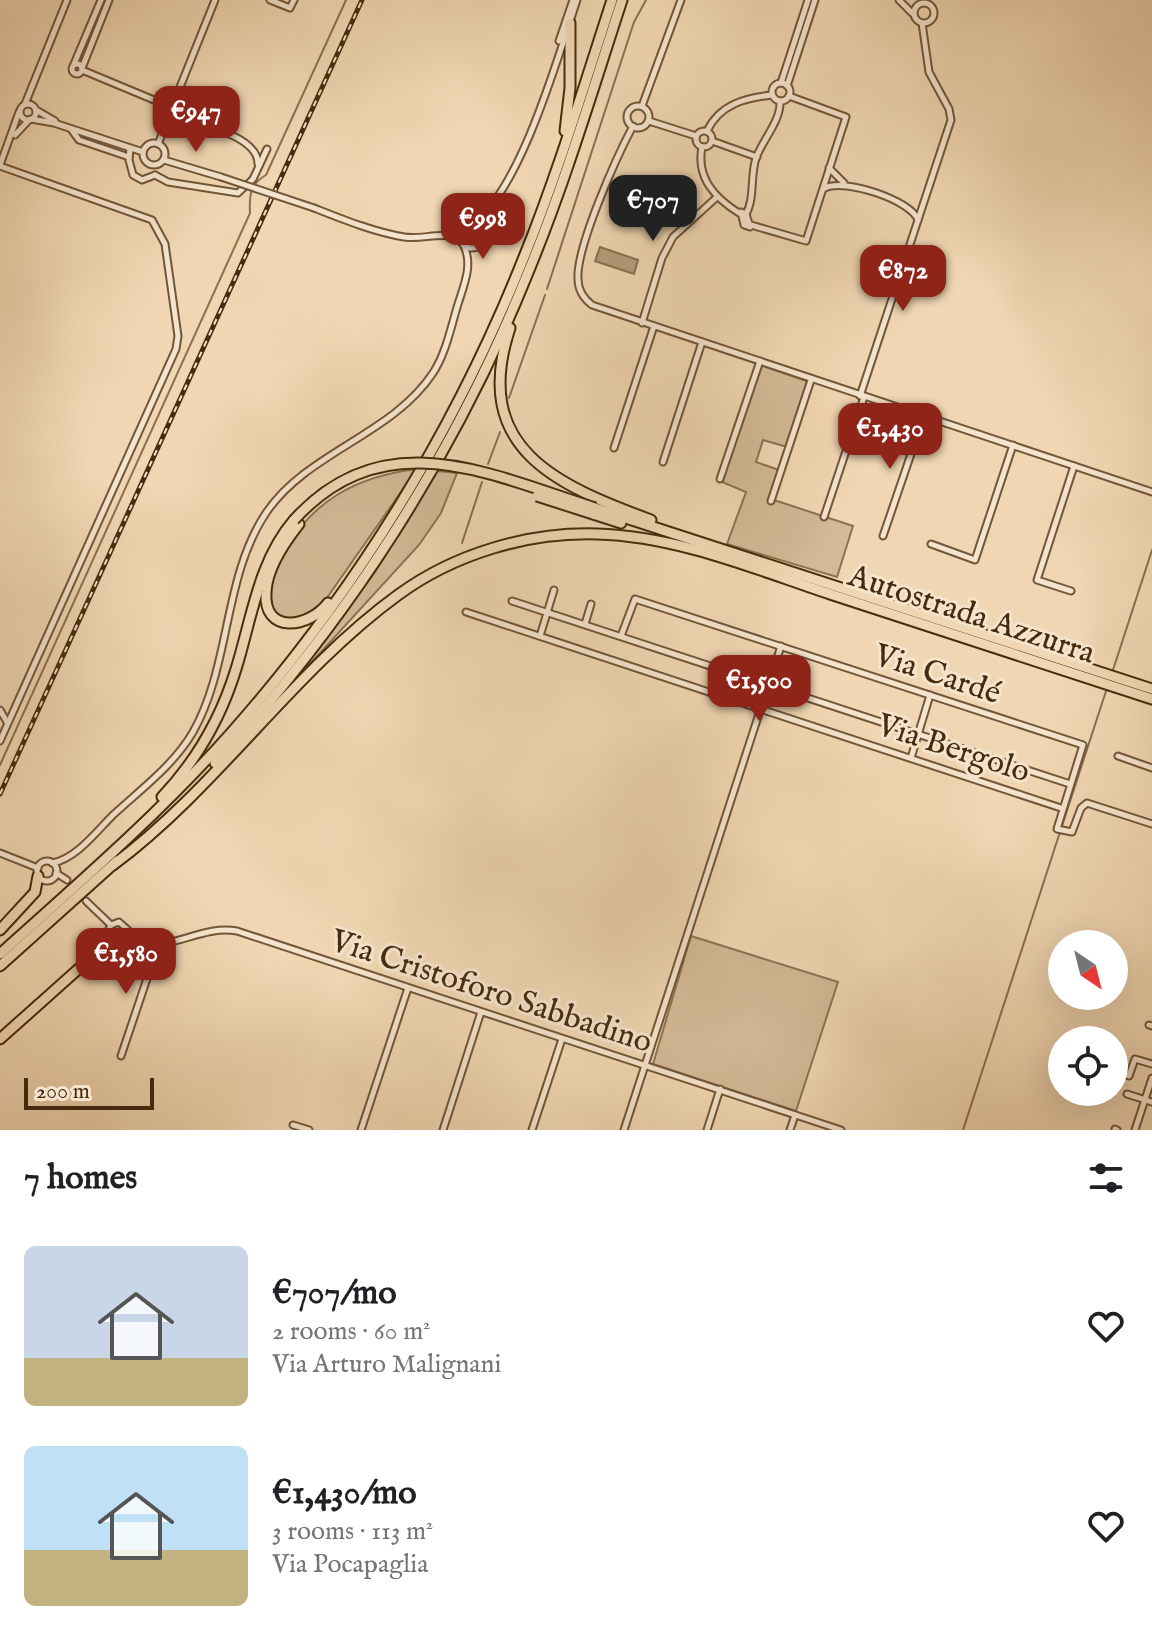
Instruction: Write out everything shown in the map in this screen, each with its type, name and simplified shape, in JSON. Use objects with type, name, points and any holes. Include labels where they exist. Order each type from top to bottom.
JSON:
[{"type":"highway","points":[[0,954],[137,831],[256,704],[348,585],[421,472],[476,368],[524,257],[561,158],[612,0]]},
{"type":"highway","points":[[622,0],[503,350],[498,382],[509,426],[528,457],[549,475],[585,495],[778,572]]},
{"type":"highway","points":[[561,158],[570,88],[570,23]]},
{"type":"highway","points":[[0,966],[113,865],[237,739],[344,605],[435,464],[487,365],[528,275]]},
{"type":"highway","points":[[137,831],[143,817],[186,770],[213,728],[235,673],[267,565],[296,522],[326,498],[356,481],[393,469],[419,467],[467,473],[778,572]]},
{"type":"highway","points":[[296,522],[268,582],[266,601],[273,615],[286,624],[306,622],[348,585]]},
{"type":"highway","points":[[113,865],[156,832],[369,618],[412,585],[460,560],[529,539],[609,535],[656,540],[778,572]]},
{"type":"highway","name":"Autostrada Azzurra","points":[[778,572],[1104,679],[1152,689]]},
{"type":"highway","name":"Autostrada Azzurra","points":[[1115,682],[1152,699]]},
{"type":"highway","points":[[0,930],[33,894],[38,872]]},
{"type":"highway","points":[[0,1039],[103,947],[120,940]]},
{"type":"street","points":[[0,741],[176,349],[178,336],[165,244],[150,219],[0,166],[19,112],[67,0]]},
{"type":"street","points":[[101,0],[74,64],[179,109],[167,121]]},
{"type":"street","points":[[82,69],[109,0]]},
{"type":"street","points":[[158,144],[170,104],[178,92],[215,0]]},
{"type":"street","points":[[270,0],[290,8],[294,0]]},
{"type":"street","points":[[447,235],[475,222],[494,204],[514,167],[570,23],[575,0]]},
{"type":"street","points":[[556,58],[575,0]]},
{"type":"street","points":[[642,106],[681,0]]},
{"type":"street","points":[[789,96],[784,85],[808,0]]},
{"type":"street","points":[[784,85],[815,0]]},
{"type":"street","points":[[899,0],[915,18],[925,23]]},
{"type":"street","points":[[824,517],[951,115],[929,72],[925,23],[933,9],[927,2],[912,0]]},
{"type":"street","points":[[915,18],[915,8],[927,2]]},
{"type":"street","points":[[12,139],[30,120],[36,78]]},
{"type":"street","points":[[772,95],[774,87],[784,85]]},
{"type":"street","points":[[649,121],[696,136],[707,131],[718,116],[736,102],[772,95],[780,101]]},
{"type":"street","points":[[789,96],[847,114],[806,241],[751,225],[746,227],[743,214],[757,157],[780,114],[780,101],[789,96]]},
{"type":"street","points":[[25,104],[62,126]]},
{"type":"street","points":[[170,104],[174,114]]},
{"type":"street","points":[[642,106],[649,114],[649,121]]},
{"type":"street","points":[[642,106],[629,110],[628,121],[640,128],[649,121]]},
{"type":"street","points":[[19,112],[30,120],[62,126],[143,152]]},
{"type":"street","points":[[164,130],[187,122],[250,146],[259,158],[258,169]]},
{"type":"street","points":[[633,126],[610,171],[578,280],[583,296],[592,305],[1152,492]]},
{"type":"street","points":[[71,129],[79,140],[129,157]]},
{"type":"street","points":[[707,131],[712,141],[757,157]]},
{"type":"street","points":[[696,136],[702,147],[703,173],[717,197],[743,214]]},
{"type":"street","points":[[702,147],[712,141]]},
{"type":"street","points":[[148,144],[158,144],[165,152],[164,160],[155,166],[145,162],[143,152],[148,144]]},
{"type":"street","points":[[130,148],[131,172],[139,180],[155,175],[168,182],[238,193],[245,190],[267,149]]},
{"type":"street","points":[[38,872],[45,862],[52,863],[76,851],[162,769],[192,735],[212,684],[246,560],[259,525],[288,487],[398,410],[427,380],[445,348],[468,260],[459,239],[447,235],[403,237],[164,160]]},
{"type":"street","points":[[155,166],[155,175]]},
{"type":"street","points":[[829,168],[835,177],[848,185],[909,206],[918,221]]},
{"type":"street","points":[[826,179],[835,177]]},
{"type":"street","points":[[826,179],[833,184],[848,185]]},
{"type":"street","points":[[823,190],[833,184]]},
{"type":"street","points":[[642,323],[662,258],[673,237],[717,197]]},
{"type":"street","points":[[909,206],[925,199]]},
{"type":"street","points":[[464,246],[477,248],[485,238],[485,230],[475,222]]},
{"type":"street","points":[[459,239],[461,227]]},
{"type":"street","points":[[614,448],[654,326]]},
{"type":"street","points":[[663,462],[702,342]]},
{"type":"street","points":[[720,479],[760,361]]},
{"type":"street","points":[[771,501],[811,380]]},
{"type":"street","points":[[883,536],[924,416]]},
{"type":"street","points":[[931,544],[975,560],[1013,445]]},
{"type":"street","points":[[1071,591],[1037,580],[1074,466]]},
{"type":"street","points":[[540,636],[554,590]]},
{"type":"street","name":"Via Cardé","points":[[621,636],[635,599],[1083,745],[1070,784]]},
{"type":"street","points":[[512,601],[1070,784],[1056,825],[1062,831],[1073,830],[1081,808],[1087,803],[1152,824]]},
{"type":"street","points":[[585,624],[591,604]]},
{"type":"street","name":"Via Bergolo","points":[[466,612],[1061,808]]},
{"type":"street","points":[[624,1130],[781,646]]},
{"type":"street","points":[[911,758],[930,695]]},
{"type":"street","points":[[0,710],[6,715],[7,725]]},
{"type":"street","points":[[1118,756],[1152,768]]},
{"type":"street","points":[[0,853],[50,880],[56,873]]},
{"type":"street","points":[[52,863],[56,873],[67,880]]},
{"type":"street","points":[[86,901],[111,925]]},
{"type":"street","points":[[119,922],[128,930],[120,940],[109,934],[111,925],[119,922]]},
{"type":"street","name":"Via Cristoforo Sabbadino","points":[[120,940],[158,946],[217,931],[234,931],[841,1130]]},
{"type":"street","points":[[121,1056],[158,946]]},
{"type":"street","points":[[361,1130],[408,988]]},
{"type":"street","points":[[443,1130],[481,1012]]},
{"type":"street","points":[[532,1130],[562,1039]]},
{"type":"street","points":[[1128,1076],[1135,1059],[1152,1064]]},
{"type":"street","points":[[1135,1130],[1148,1101],[1152,1078]]},
{"type":"street","points":[[707,1130],[720,1089]]},
{"type":"street","points":[[1128,1094],[1148,1101]]},
{"type":"street","points":[[790,1130],[795,1115]]},
{"type":"street","points":[[293,1125],[309,1130]]},
{"type":"shaded area","points":[[600,247],[638,260],[634,274],[595,261]]},
{"type":"shaded area","points":[[760,365],[809,382],[787,447],[763,440],[756,462],[779,470],[771,499],[853,526],[837,577],[727,544],[746,492],[722,482]]},
{"type":"shaded area","points":[[417,469],[324,602],[295,621],[283,618],[275,611],[269,597],[274,572],[285,550],[310,517],[324,504],[357,484]]},
{"type":"shaded area","points":[[437,471],[457,473],[441,513],[419,545],[288,688],[375,572]]},
{"type":"shaded area","points":[[691,936],[838,982],[796,1111],[653,1064]]},
{"type":"waterway","points":[[0,765],[250,213],[250,196],[254,186],[266,175],[346,0]]},
{"type":"waterway","points":[[547,289],[634,22],[646,0]]},
{"type":"waterway","points":[[509,398],[545,295]]},
{"type":"waterway","points":[[488,464],[500,432]]},
{"type":"waterway","points":[[462,543],[482,482]]},
{"type":"waterway","points":[[1113,670],[1152,550]]},
{"type":"waterway","points":[[1062,826],[1107,688]]},
{"type":"waterway","points":[[963,1130],[1060,832]]},
{"type":"railway","points":[[0,794],[362,0]]}]
